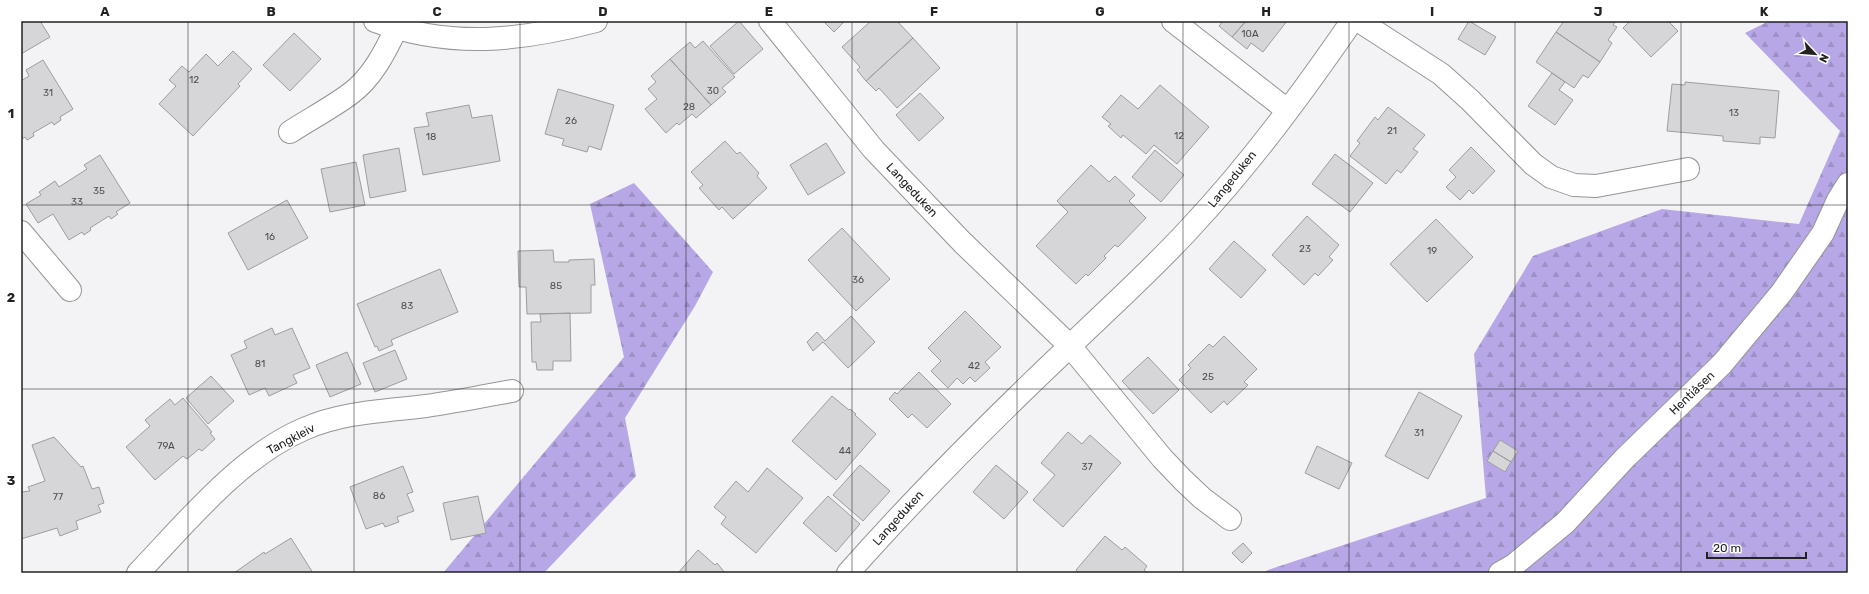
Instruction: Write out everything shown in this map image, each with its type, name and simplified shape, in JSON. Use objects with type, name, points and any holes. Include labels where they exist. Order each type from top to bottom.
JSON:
[{"type":"street","points":[[375,21],[396,29],[431,36],[473,40],[519,38],[596,21]]},
{"type":"street","name":"Langeduken","points":[[770,21],[874,150],[962,243],[1070,346],[1162,458],[1202,498],[1230,519]]},
{"type":"street","points":[[1173,21],[1287,110]]},
{"type":"street","name":"Langeduken","points":[[848,573],[911,502],[1070,346],[1123,298],[1193,226],[1232,180],[1287,110],[1352,21]]},
{"type":"street","points":[[1359,21],[1441,74],[1470,100],[1533,164],[1551,177],[1574,185],[1596,186],[1688,170]]},
{"type":"street","points":[[290,132],[351,93],[367,78],[382,57],[396,29]]},
{"type":"street","name":"Hentiåsen","points":[[1500,573],[1514,564],[1565,523],[1625,458],[1722,364],[1782,292],[1823,233],[1838,200],[1848,184]]},
{"type":"street","points":[[21,232],[70,290]]},
{"type":"street","name":"Tangkleiv","points":[[138,573],[211,497],[248,464],[276,444],[303,429],[328,420],[357,414],[429,405],[512,391]]},
{"type":"green space","points":[[1769,21],[1848,21],[1848,573],[1263,573],[1268,570],[1486,498],[1474,354],[1533,256],[1662,209],[1799,224],[1840,131],[1745,33]]},
{"type":"green space","points":[[634,183],[713,272],[695,306],[625,418],[636,476],[544,573],[443,573],[624,357],[590,204]]},
{"type":"building","points":[[21,21],[40,21],[50,37],[21,54]]},
{"type":"building","points":[[739,21],[763,49],[734,74],[710,46]]},
{"type":"building","points":[[823,21],[845,21],[834,32]]},
{"type":"building","points":[[871,21],[897,21],[913,38],[866,81],[857,70],[860,67],[842,47]]},
{"type":"building","points":[[1223,21],[1246,21],[1232,37],[1219,26]]},
{"type":"building","points":[[1246,21],[1287,21],[1263,52],[1251,43],[1247,49],[1232,37]]},
{"type":"building","points":[[1469,21],[1496,37],[1485,55],[1458,39]]},
{"type":"building","points":[[1564,21],[1616,21],[1613,25],[1617,27],[1608,40],[1612,43],[1600,62],[1556,32]]},
{"type":"building","points":[[1630,21],[1668,21],[1678,31],[1651,57],[1623,28]]},
{"type":"building","points":[[1556,32],[1600,62],[1588,78],[1583,75],[1574,88],[1536,62]]},
{"type":"building","points":[[294,33],[321,59],[290,91],[263,65]]},
{"type":"building","points":[[913,38],[940,68],[897,108],[879,88],[876,91],[866,81]]},
{"type":"building","points":[[703,41],[735,77],[722,88],[726,92],[711,105],[670,59],[690,42],[695,48]]},
{"type":"building","points":[[233,51],[252,69],[238,84],[240,86],[193,136],[159,104],[176,86],[169,80],[182,66],[189,72],[206,54],[218,66]]},
{"type":"building","points":[[670,59],[711,105],[696,118],[692,114],[679,125],[677,123],[666,133],[645,109],[657,99],[648,89],[656,82],[651,76]]},
{"type":"building","points":[[43,60],[73,109],[60,117],[61,120],[54,125],[52,122],[33,133],[34,136],[27,140],[25,137],[21,140],[21,81],[29,76],[26,70]]},
{"type":"building","points":[[1552,73],[1565,82],[1559,90],[1573,100],[1555,125],[1528,106]]},
{"type":"building","points":[[1685,82],[1779,91],[1775,138],[1760,137],[1760,144],[1723,141],[1723,136],[1667,131],[1672,84],[1685,85]]},
{"type":"building","points":[[1160,85],[1209,127],[1177,164],[1154,145],[1146,154],[1123,135],[1121,138],[1108,126],[1111,124],[1102,117],[1121,95],[1138,109]]},
{"type":"building","points":[[558,89],[614,105],[601,150],[589,146],[587,152],[562,145],[564,139],[545,134]]},
{"type":"building","points":[[920,93],[944,118],[919,141],[896,115]]},
{"type":"building","points":[[469,105],[472,118],[492,115],[500,161],[423,175],[414,128],[429,126],[426,113]]},
{"type":"building","points":[[1388,107],[1425,135],[1413,149],[1418,152],[1401,173],[1397,170],[1386,184],[1350,156],[1360,143],[1357,141],[1375,117],[1378,120]]},
{"type":"building","points":[[725,141],[737,154],[740,152],[759,173],[757,176],[767,188],[733,219],[722,207],[719,210],[699,188],[703,185],[691,172]]},
{"type":"building","points":[[826,143],[845,173],[808,195],[790,165]]},
{"type":"building","points":[[1471,147],[1495,171],[1473,194],[1469,190],[1460,200],[1446,187],[1456,177],[1449,170]]},
{"type":"building","points":[[399,148],[406,191],[370,198],[363,155]]},
{"type":"building","points":[[1155,150],[1184,175],[1161,202],[1132,177]]},
{"type":"building","points":[[1335,154],[1373,183],[1350,212],[1312,184]]},
{"type":"building","points":[[100,155],[130,203],[116,212],[118,214],[111,219],[109,216],[90,228],[91,230],[84,235],[82,232],[69,240],[53,214],[38,223],[26,204],[41,195],[39,192],[55,181],[59,187],[87,169],[84,165]]},
{"type":"building","points":[[356,162],[365,205],[330,212],[321,169]]},
{"type":"building","points":[[1091,165],[1109,182],[1115,176],[1135,195],[1129,201],[1146,218],[1118,247],[1115,245],[1104,256],[1106,258],[1088,276],[1086,274],[1076,284],[1036,246],[1068,212],[1057,201]]},
{"type":"building","points":[[287,200],[308,238],[248,270],[228,233]]},
{"type":"building","points":[[1307,216],[1339,245],[1329,257],[1333,260],[1318,276],[1315,273],[1304,285],[1272,255]]},
{"type":"building","points":[[1436,219],[1473,257],[1427,302],[1390,264]]},
{"type":"building","points":[[842,228],[890,279],[856,311],[808,260]]},
{"type":"building","points":[[1234,241],[1266,270],[1241,298],[1209,269]]},
{"type":"building","points":[[553,250],[554,262],[594,259],[595,285],[591,285],[591,313],[527,314],[526,287],[519,287],[518,251]]},
{"type":"building","points":[[440,269],[458,312],[391,340],[393,345],[379,351],[377,346],[375,347],[357,304]]},
{"type":"building","points":[[965,311],[1001,347],[985,362],[990,368],[975,382],[970,377],[963,384],[957,378],[948,388],[931,371],[941,361],[928,348]]},
{"type":"building","points":[[570,313],[571,361],[553,361],[553,370],[537,370],[536,362],[532,362],[531,322],[541,322],[540,314]]},
{"type":"building","points":[[851,316],[875,342],[848,368],[823,342],[813,351],[807,342],[817,332],[825,341]]},
{"type":"building","points":[[272,328],[275,335],[292,328],[310,368],[293,375],[297,383],[269,396],[265,388],[249,395],[231,355],[247,348],[244,341]]},
{"type":"building","points":[[1224,336],[1257,369],[1244,382],[1248,385],[1227,405],[1224,401],[1211,413],[1179,380],[1191,368],[1188,365],[1209,344],[1213,347]]},
{"type":"building","points":[[395,350],[407,379],[375,392],[363,363]]},
{"type":"building","points":[[347,352],[361,384],[330,397],[316,365]]},
{"type":"building","points":[[1148,357],[1179,390],[1153,414],[1122,381]]},
{"type":"building","points":[[919,372],[951,404],[927,428],[912,414],[908,418],[889,399],[895,392],[897,394]]},
{"type":"building","points":[[211,376],[234,401],[208,424],[186,398]]},
{"type":"building","points":[[1419,392],[1462,416],[1428,479],[1385,456]]},
{"type":"building","points":[[832,396],[856,414],[855,415],[876,434],[836,480],[792,441]]},
{"type":"building","points":[[183,398],[212,432],[210,433],[215,439],[202,451],[199,449],[187,459],[183,456],[155,480],[126,447],[150,426],[145,420],[170,399],[175,405]]},
{"type":"building","points":[[1068,432],[1082,444],[1090,435],[1121,463],[1063,527],[1033,500],[1055,475],[1041,463]]},
{"type":"building","points":[[54,437],[81,467],[83,466],[92,489],[99,487],[104,503],[98,505],[101,512],[76,521],[78,529],[60,536],[57,528],[21,539],[21,492],[30,491],[28,487],[45,481],[32,445]]},
{"type":"building","points":[[1500,440],[1518,451],[1511,462],[1493,451]]},
{"type":"building","points":[[1317,446],[1352,463],[1339,489],[1305,473]]},
{"type":"building","points":[[1493,451],[1511,462],[1505,472],[1487,461]]},
{"type":"building","points":[[860,465],[890,491],[863,521],[833,495]]},
{"type":"building","points":[[996,465],[1028,492],[1004,519],[973,492]]},
{"type":"building","points":[[403,466],[413,492],[407,494],[414,511],[397,517],[399,522],[385,527],[383,523],[366,529],[350,487]]},
{"type":"building","points":[[767,468],[803,498],[756,553],[721,524],[726,517],[714,507],[736,481],[748,492]]},
{"type":"building","points":[[478,496],[486,533],[451,540],[443,503]]},
{"type":"building","points":[[828,496],[860,524],[836,552],[803,523]]},
{"type":"building","points":[[1105,536],[1122,550],[1125,547],[1147,566],[1144,570],[1148,573],[1079,573],[1076,570]]},
{"type":"building","points":[[291,538],[313,573],[234,573],[264,552],[265,554]]},
{"type":"building","points":[[1243,543],[1252,553],[1242,563],[1232,553]]},
{"type":"building","points":[[698,550],[715,565],[717,563],[725,573],[678,573]]}]
